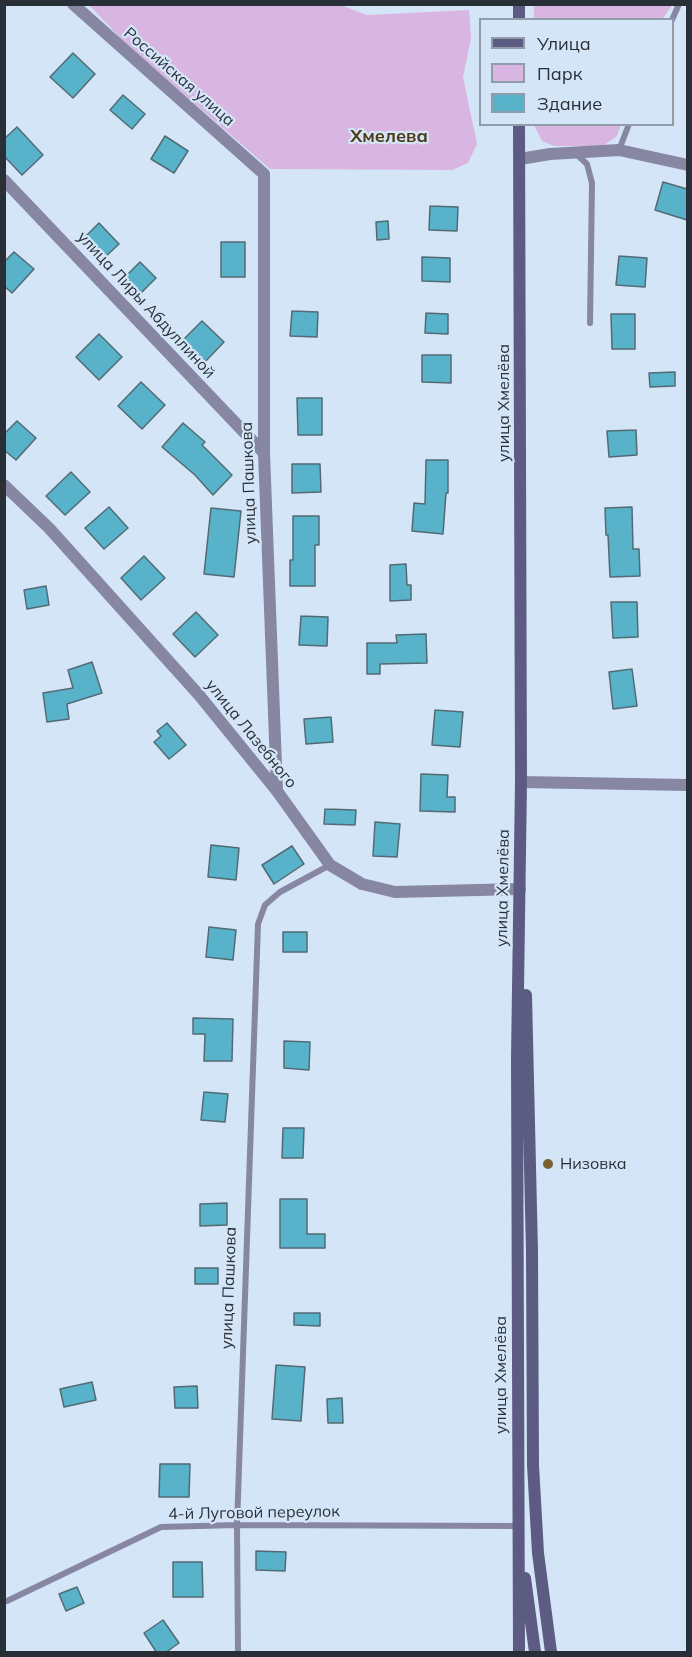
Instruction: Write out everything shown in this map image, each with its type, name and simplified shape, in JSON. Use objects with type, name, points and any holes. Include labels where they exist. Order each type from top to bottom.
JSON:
[{"type":"main road","name":"улица Хмелёва","points":[[519,126],[521,782],[517,1058],[519,1653]]},
{"type":"main road","points":[[520,889],[526,971],[533,1465],[538,1553],[551,1653]]},
{"type":"main road","points":[[518,1526],[535,1653]]},
{"type":"street","name":"Российская улица","points":[[73,4],[264,174]]},
{"type":"street","points":[[520,159],[550,154],[619,150],[687,165]]},
{"type":"street","name":"улица Пашкова","points":[[264,174],[264,453],[277,791]]},
{"type":"street","name":"улица Лиры Абдуллиной","points":[[4,180],[264,453]]},
{"type":"street","name":"улица Лазебного","points":[[4,485],[49,528],[199,695],[277,791],[330,865],[362,884],[395,892],[520,889]]},
{"type":"street","points":[[521,782],[687,785]]},
{"type":"lane","points":[[673,18],[679,4]]},
{"type":"lane","points":[[619,150],[628,126]]},
{"type":"lane","points":[[575,153],[588,164],[592,183],[590,323]]},
{"type":"lane","name":"улица Пашкова","points":[[238,1653],[237,1524],[258,924],[265,905],[280,892],[330,865]]},
{"type":"lane","name":"4-й Луговой переулок","points":[[7,1601],[161,1527],[237,1524],[518,1526]]},
{"type":"green space","points":[[338,4],[367,15],[469,10],[471,38],[463,77],[477,144],[468,163],[452,170],[270,169],[126,44],[89,5]]},
{"type":"green space","points":[[534,4],[672,5],[663,18],[534,18]]},
{"type":"green space","points":[[534,126],[621,126],[617,136],[603,146],[554,146],[542,141]]},
{"type":"building","points":[[73,53],[95,74],[73,98],[50,77]]},
{"type":"building","points":[[123,95],[145,114],[132,129],[110,110]]},
{"type":"building","points":[[17,127],[43,155],[22,175],[4,156],[4,139]]},
{"type":"building","points":[[165,136],[188,151],[174,173],[151,159]]},
{"type":"building","points":[[663,182],[687,189],[687,220],[655,210]]},
{"type":"building","points":[[430,206],[458,207],[457,231],[429,230]]},
{"type":"building","points":[[388,221],[389,239],[377,240],[376,222]]},
{"type":"building","points":[[99,223],[119,244],[103,259],[83,239]]},
{"type":"building","points":[[221,242],[245,242],[245,277],[221,277]]},
{"type":"building","points":[[14,252],[34,269],[12,293],[4,286],[4,262]]},
{"type":"building","points":[[619,256],[647,258],[645,287],[616,285]]},
{"type":"building","points":[[422,257],[450,258],[450,282],[422,281]]},
{"type":"building","points":[[140,262],[156,278],[138,296],[122,280]]},
{"type":"building","points":[[292,311],[318,312],[317,337],[290,336]]},
{"type":"building","points":[[426,313],[448,314],[448,334],[425,333]]},
{"type":"building","points":[[611,314],[635,314],[635,349],[612,349]]},
{"type":"building","points":[[202,321],[224,342],[202,365],[179,344]]},
{"type":"building","points":[[99,334],[122,357],[99,380],[76,357]]},
{"type":"building","points":[[422,355],[451,355],[451,383],[422,382]]},
{"type":"building","points":[[675,372],[675,386],[650,387],[649,373]]},
{"type":"building","points":[[141,382],[165,405],[142,429],[118,406]]},
{"type":"building","points":[[297,398],[322,398],[322,435],[298,435]]},
{"type":"building","points":[[17,421],[36,438],[16,460],[4,450],[4,434]]},
{"type":"building","points":[[183,423],[205,442],[202,445],[232,475],[213,495],[195,475],[162,447]]},
{"type":"building","points":[[636,430],[637,455],[609,457],[607,431]]},
{"type":"building","points":[[426,460],[448,460],[448,493],[446,493],[443,534],[412,531],[414,503],[425,504]]},
{"type":"building","points":[[292,464],[320,464],[321,492],[292,493]]},
{"type":"building","points":[[71,472],[90,492],[65,515],[46,496]]},
{"type":"building","points":[[109,507],[128,528],[104,549],[85,528]]},
{"type":"building","points":[[632,507],[633,549],[639,549],[640,576],[610,577],[605,508]]},
{"type":"building","points":[[211,508],[241,511],[234,577],[204,574]]},
{"type":"building","points":[[293,516],[319,516],[319,545],[315,545],[315,586],[290,586],[290,560],[293,560]]},
{"type":"building","points":[[144,556],[165,578],[141,600],[121,578]]},
{"type":"building","points":[[406,564],[407,585],[411,585],[411,600],[390,601],[390,565]]},
{"type":"building","points":[[46,586],[49,605],[27,609],[24,590]]},
{"type":"building","points":[[611,602],[637,602],[638,637],[613,638]]},
{"type":"building","points":[[196,612],[218,635],[195,657],[173,634]]},
{"type":"building","points":[[301,616],[328,617],[327,646],[299,645]]},
{"type":"building","points":[[426,634],[427,663],[380,664],[380,674],[367,674],[367,643],[397,643],[396,635]]},
{"type":"building","points":[[92,662],[102,693],[67,704],[69,719],[47,722],[43,693],[73,688],[68,670]]},
{"type":"building","points":[[632,669],[637,706],[613,709],[609,672]]},
{"type":"building","points":[[435,710],[463,712],[460,747],[432,745]]},
{"type":"building","points":[[331,717],[333,742],[306,744],[304,719]]},
{"type":"building","points":[[167,723],[186,745],[169,759],[154,742],[161,736],[157,731]]},
{"type":"building","points":[[421,774],[448,775],[447,797],[455,797],[455,812],[420,811]]},
{"type":"building","points":[[325,809],[356,810],[355,825],[324,824]]},
{"type":"building","points":[[375,822],[400,824],[397,857],[373,856]]},
{"type":"building","points":[[211,845],[239,848],[236,880],[208,877]]},
{"type":"building","points":[[292,846],[304,864],[274,884],[262,865]]},
{"type":"building","points":[[209,927],[236,930],[233,960],[206,957]]},
{"type":"building","points":[[283,932],[307,932],[307,952],[283,952]]},
{"type":"building","points":[[193,1018],[233,1019],[232,1061],[204,1061],[205,1034],[193,1034]]},
{"type":"building","points":[[284,1041],[310,1042],[309,1070],[284,1068]]},
{"type":"building","points":[[204,1092],[228,1094],[225,1122],[201,1120]]},
{"type":"building","points":[[283,1128],[304,1128],[303,1158],[282,1158]]},
{"type":"building","points":[[280,1199],[307,1199],[307,1234],[325,1234],[325,1248],[280,1248]]},
{"type":"building","points":[[227,1203],[227,1225],[200,1226],[200,1204]]},
{"type":"building","points":[[195,1268],[218,1268],[218,1284],[195,1284]]},
{"type":"building","points":[[294,1313],[320,1313],[320,1326],[294,1325]]},
{"type":"building","points":[[276,1365],[305,1367],[301,1421],[272,1419]]},
{"type":"building","points":[[92,1382],[96,1400],[64,1407],[60,1389]]},
{"type":"building","points":[[197,1386],[198,1408],[175,1408],[174,1387]]},
{"type":"building","points":[[342,1398],[343,1423],[328,1423],[327,1399]]},
{"type":"building","points":[[160,1464],[190,1464],[189,1497],[159,1497]]},
{"type":"building","points":[[256,1551],[286,1552],[285,1571],[256,1570]]},
{"type":"building","points":[[173,1562],[202,1562],[203,1597],[173,1597]]},
{"type":"building","points":[[77,1587],[84,1603],[66,1611],[59,1594]]},
{"type":"building","points":[[163,1620],[179,1643],[165,1653],[157,1653],[144,1633]]},
{"type":"place","name":"Низовка","points":[[548,1164]]},
{"type":"district","name":"Хмелева","points":[[389,137]]}]
